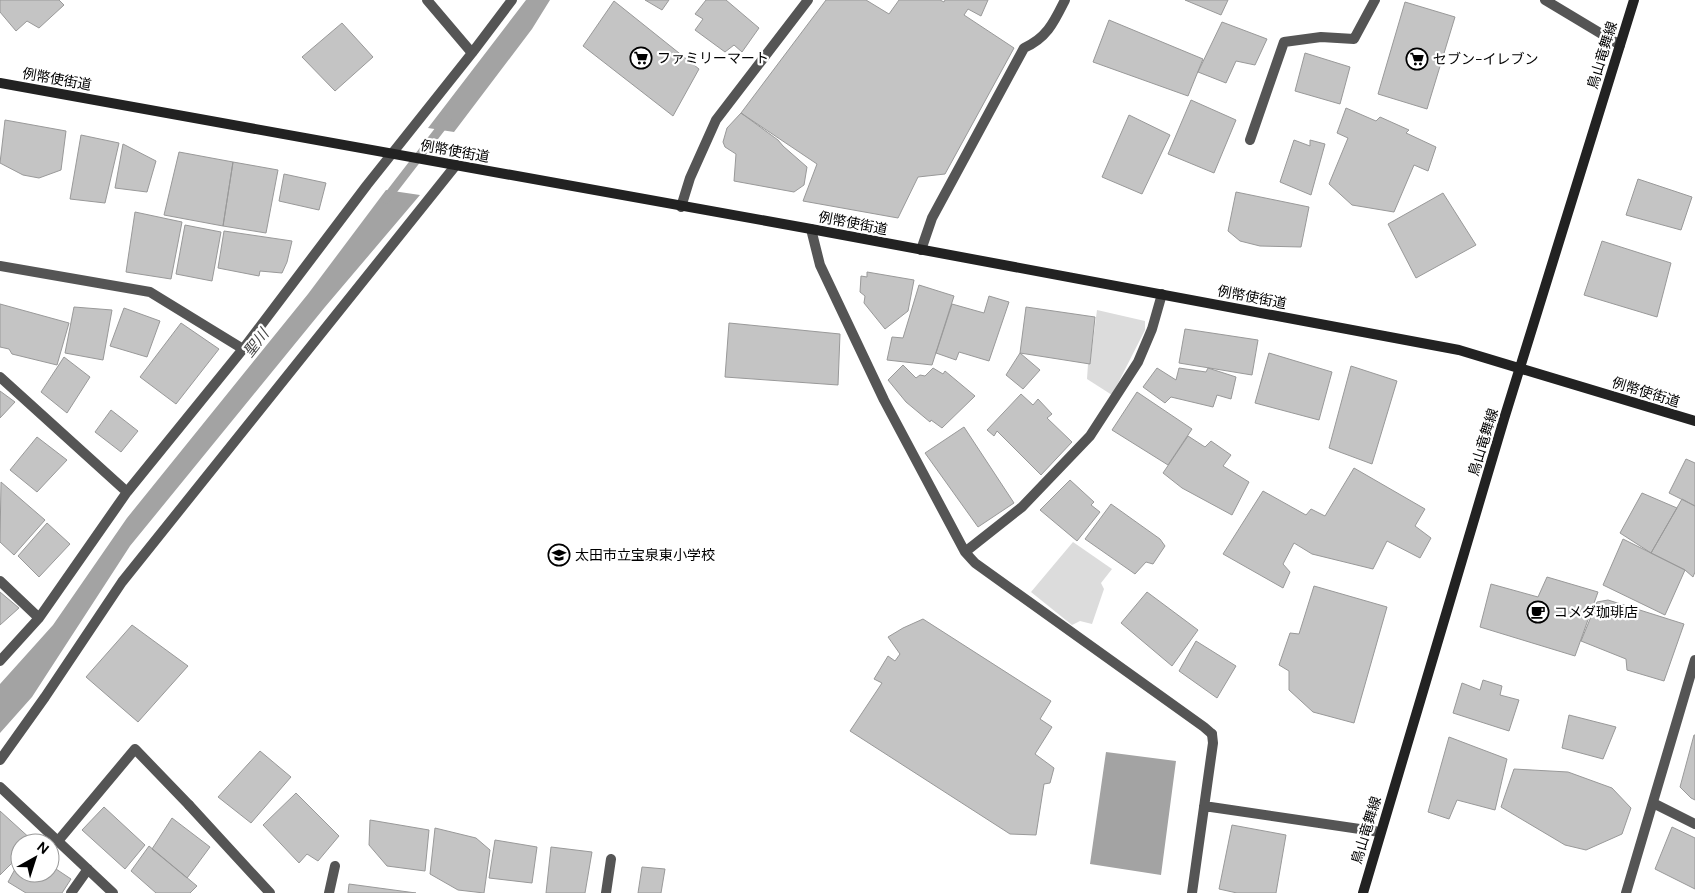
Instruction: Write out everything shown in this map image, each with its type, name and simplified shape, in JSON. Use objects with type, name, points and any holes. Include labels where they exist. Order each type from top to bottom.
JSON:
[{"type":"main road","name":"鳥山竜舞線","points":[[1363,893],[1520,368],[1634,0]]},
{"type":"main road","name":"例幣使街道","points":[[0,83],[811,229],[1459,350],[1695,421]]},
{"type":"street","points":[[427,0],[472,53]]},
{"type":"street","points":[[0,662],[39,618],[127,492],[396,155],[512,0]]},
{"type":"street","points":[[681,207],[690,178],[716,120],[808,0]]},
{"type":"street","points":[[921,250],[932,218],[1024,48],[1037,42],[1049,29],[1065,0]]},
{"type":"street","points":[[1250,140],[1284,42],[1321,37],[1354,39],[1375,0]]},
{"type":"street","points":[[1545,0],[1620,45]]},
{"type":"street","points":[[0,760],[45,697],[122,582],[456,165]]},
{"type":"street","points":[[811,229],[820,265],[884,400],[965,552],[975,563],[1212,734],[1213,743],[1192,893]]},
{"type":"street","points":[[0,266],[150,292],[242,349]]},
{"type":"street","points":[[965,552],[1022,506],[1090,436],[1138,362],[1152,329],[1162,294]]},
{"type":"street","points":[[0,377],[127,492]]},
{"type":"street","points":[[0,581],[39,618]]},
{"type":"street","points":[[1626,893],[1695,660]]},
{"type":"street","points":[[60,839],[135,749],[270,893]]},
{"type":"street","points":[[0,787],[49,833]]},
{"type":"street","points":[[1653,803],[1695,824]]},
{"type":"street","points":[[1204,806],[1380,832]]},
{"type":"street","points":[[60,843],[114,893]]},
{"type":"street","points":[[606,893],[611,859]]},
{"type":"street","points":[[329,893],[335,866]]},
{"type":"street","points":[[71,893],[88,869]]},
{"type":"shaded area","points":[[526,0],[550,0],[532,29],[454,132],[428,128]]},
{"type":"shaded area","points":[[386,190],[420,195],[325,307],[130,546],[32,697],[0,733],[0,684],[53,625],[127,518],[308,294]]},
{"type":"shaded area","points":[[1097,310],[1145,321],[1145,330],[1112,395],[1087,379]]},
{"type":"shaded area","points":[[1073,542],[1112,569],[1101,583],[1104,589],[1092,624],[1080,621],[1072,625],[1031,592]]},
{"type":"shaded area","points":[[1106,752],[1176,761],[1161,875],[1090,864]]},
{"type":"building","points":[[0,0],[59,0],[64,5],[39,28],[27,21],[16,31],[0,12]]},
{"type":"building","points":[[645,0],[669,0],[662,10]]},
{"type":"building","points":[[706,0],[726,0],[759,28],[742,52],[734,45],[725,52],[695,30],[703,19],[695,14]]},
{"type":"building","points":[[826,0],[866,0],[889,14],[899,0],[940,0],[944,2],[945,0],[988,0],[981,16],[968,9],[964,15],[1014,48],[945,174],[918,177],[898,218],[803,201],[817,164],[741,113]]},
{"type":"building","points":[[1185,0],[1228,0],[1221,15]]},
{"type":"building","name":"ファミリーマート","points":[[614,1],[699,69],[673,116],[583,46]]},
{"type":"building","points":[[1405,2],[1455,17],[1427,109],[1378,94]]},
{"type":"building","points":[[1109,20],[1203,59],[1188,96],[1093,62]]},
{"type":"building","points":[[1222,22],[1267,39],[1255,65],[1236,61],[1226,83],[1198,72]]},
{"type":"building","points":[[342,23],[373,57],[335,91],[302,57]]},
{"type":"building","points":[[1305,53],[1350,67],[1340,104],[1295,91]]},
{"type":"building","points":[[1191,100],[1236,120],[1214,173],[1168,154]]},
{"type":"building","points":[[1346,108],[1376,121],[1380,117],[1409,130],[1406,133],[1436,147],[1428,171],[1414,165],[1394,212],[1352,205],[1329,184],[1348,138],[1337,133]]},
{"type":"building","points":[[741,113],[778,140],[807,167],[804,185],[794,192],[734,181],[736,154],[725,147],[723,142],[727,128]]},
{"type":"building","points":[[1129,115],[1170,135],[1142,194],[1102,177]]},
{"type":"building","points":[[5,120],[66,131],[61,170],[39,178],[23,175],[0,163]]},
{"type":"building","points":[[81,135],[119,143],[105,203],[70,199]]},
{"type":"building","points":[[1294,140],[1310,146],[1310,140],[1325,144],[1311,195],[1280,182]]},
{"type":"building","points":[[123,144],[156,161],[147,192],[115,188]]},
{"type":"building","points":[[179,152],[233,162],[223,226],[164,215]]},
{"type":"building","points":[[233,162],[278,170],[266,233],[223,226]]},
{"type":"building","points":[[284,174],[326,183],[319,210],[279,201]]},
{"type":"building","points":[[1638,179],[1692,197],[1681,230],[1626,215]]},
{"type":"building","points":[[1236,192],[1309,207],[1301,247],[1260,246],[1240,241],[1228,231]]},
{"type":"building","points":[[1443,193],[1476,245],[1416,278],[1388,224]]},
{"type":"building","points":[[135,212],[182,222],[171,279],[126,272]]},
{"type":"building","points":[[185,225],[221,232],[212,281],[176,274]]},
{"type":"building","points":[[224,231],[292,241],[282,273],[260,271],[259,276],[218,268]]},
{"type":"building","points":[[1602,241],[1671,263],[1657,317],[1584,295]]},
{"type":"building","points":[[867,272],[914,280],[908,311],[885,329],[864,303],[865,296],[860,292],[861,276],[867,277]]},
{"type":"building","points":[[919,285],[954,296],[932,365],[887,360],[892,337],[903,338]]},
{"type":"building","points":[[989,296],[1009,302],[989,361],[959,352],[956,360],[936,353],[952,304],[984,313]]},
{"type":"building","points":[[0,304],[69,323],[57,365],[12,354],[9,349],[0,347]]},
{"type":"building","points":[[74,307],[112,310],[103,360],[65,353]]},
{"type":"building","points":[[1026,307],[1095,317],[1090,364],[1020,353]]},
{"type":"building","points":[[124,308],[160,321],[147,357],[110,346]]},
{"type":"building","points":[[181,323],[219,349],[176,404],[140,377]]},
{"type":"building","points":[[729,323],[840,334],[838,385],[725,377]]},
{"type":"building","points":[[1185,329],[1258,340],[1252,375],[1179,363]]},
{"type":"building","points":[[1020,353],[1040,370],[1023,389],[1006,375]]},
{"type":"building","points":[[1269,353],[1332,372],[1319,420],[1255,403]]},
{"type":"building","points":[[64,357],[90,377],[67,413],[41,392]]},
{"type":"building","points":[[903,365],[916,378],[920,375],[925,376],[933,368],[943,374],[945,371],[975,396],[942,428],[931,420],[930,422],[906,402],[888,380]]},
{"type":"building","points":[[1351,366],[1397,381],[1372,464],[1329,448]]},
{"type":"building","points":[[1157,368],[1176,380],[1179,368],[1206,372],[1208,368],[1236,377],[1231,399],[1217,395],[1213,407],[1171,397],[1165,403],[1143,387]]},
{"type":"building","points":[[0,391],[15,402],[0,418]]},
{"type":"building","points":[[1137,392],[1192,429],[1168,465],[1112,430]]},
{"type":"building","points":[[1021,394],[1033,405],[1038,399],[1052,414],[1047,418],[1072,442],[1041,475],[997,431],[994,436],[987,430]]},
{"type":"building","points":[[111,410],[138,431],[121,452],[95,432]]},
{"type":"building","points":[[964,427],[1014,503],[978,527],[925,453]]},
{"type":"building","points":[[1188,436],[1205,447],[1211,441],[1231,455],[1223,466],[1249,482],[1232,515],[1182,488],[1163,473]]},
{"type":"building","points":[[37,437],[67,460],[37,492],[10,470]]},
{"type":"building","points":[[1686,459],[1695,463],[1695,506],[1669,493]]},
{"type":"building","points":[[1354,468],[1425,509],[1415,526],[1431,538],[1420,558],[1387,541],[1373,569],[1312,554],[1294,543],[1283,564],[1290,572],[1283,588],[1223,554],[1263,491],[1306,515],[1311,509],[1325,516]]},
{"type":"building","points":[[1070,480],[1094,502],[1091,505],[1100,512],[1077,541],[1040,510]]},
{"type":"building","points":[[1,482],[45,520],[14,555],[0,542]]},
{"type":"building","points":[[1642,493],[1677,508],[1651,553],[1620,533]]},
{"type":"building","points":[[1682,499],[1695,506],[1695,572],[1693,577],[1685,570],[1651,553]]},
{"type":"building","points":[[1111,504],[1160,539],[1165,546],[1153,564],[1146,562],[1135,574],[1085,539]]},
{"type":"building","points":[[47,523],[70,544],[39,577],[18,556]]},
{"type":"building","points":[[1623,539],[1685,570],[1665,615],[1603,585]]},
{"type":"building","name":"コメダ珈琲店","points":[[1547,577],[1598,592],[1575,656],[1480,627],[1491,584],[1538,597]]},
{"type":"building","points":[[1314,586],[1387,607],[1354,723],[1313,712],[1289,690],[1289,671],[1279,665],[1290,633],[1299,634]]},
{"type":"building","points":[[0,592],[19,608],[0,625]]},
{"type":"building","points":[[1147,592],[1198,630],[1172,666],[1121,623]]},
{"type":"building","points":[[1608,600],[1684,624],[1664,681],[1627,670],[1626,659],[1581,641],[1597,602]]},
{"type":"building","points":[[923,619],[1051,701],[1040,719],[1052,727],[1035,754],[1054,768],[1050,783],[1044,784],[1036,835],[1010,834],[850,731],[882,683],[874,679],[888,656],[895,661],[900,654],[888,637]]},
{"type":"building","points":[[132,625],[188,666],[138,722],[86,677]]},
{"type":"building","points":[[1196,641],[1236,666],[1217,698],[1179,671]]},
{"type":"building","points":[[1483,680],[1502,686],[1500,695],[1519,700],[1509,731],[1453,713],[1462,683],[1480,690]]},
{"type":"building","points":[[1569,715],[1616,727],[1603,759],[1562,748]]},
{"type":"building","points":[[1695,735],[1695,800],[1680,787]]},
{"type":"building","points":[[1449,737],[1507,759],[1495,810],[1457,800],[1449,819],[1428,812]]},
{"type":"building","points":[[260,751],[291,777],[251,823],[218,797]]},
{"type":"building","points":[[1514,769],[1568,772],[1612,788],[1631,808],[1622,834],[1586,850],[1565,845],[1501,807]]},
{"type":"building","points":[[296,793],[339,836],[318,861],[307,854],[299,863],[263,825]]},
{"type":"building","points":[[104,807],[145,845],[125,869],[82,830]]},
{"type":"building","points":[[0,811],[24,833],[10,833],[10,865],[0,875]]},
{"type":"building","points":[[172,818],[210,847],[187,878],[152,849]]},
{"type":"building","points":[[370,820],[429,830],[425,871],[387,866],[369,845]]},
{"type":"building","points":[[1232,825],[1286,835],[1276,893],[1237,893],[1219,889]]},
{"type":"building","points":[[1672,827],[1695,838],[1695,889],[1655,869]]},
{"type":"building","points":[[435,828],[476,838],[490,850],[484,893],[458,890],[430,874]]},
{"type":"building","points":[[495,840],[537,847],[532,883],[489,878]]},
{"type":"building","points":[[149,846],[197,886],[190,893],[156,893],[131,871]]},
{"type":"building","points":[[551,847],[592,852],[585,893],[546,893]]},
{"type":"building","points":[[642,867],[665,869],[661,893],[638,893]]},
{"type":"building","points":[[60,872],[71,879],[62,893],[26,893],[8,882],[10,878],[10,883],[60,883]]},
{"type":"building","points":[[349,884],[416,893],[348,893]]},
{"type":"waterway","name":"聖川","points":[[386,199],[447,120]]},
{"type":"place","name":"ファミリーマート","points":[[641,58]]},
{"type":"place","name":"セブン-イレブン","points":[[1417,59]]},
{"type":"place","name":"太田市立宝泉東小学校","points":[[559,555]]},
{"type":"place","name":"コメダ珈琲店","points":[[1538,612]]}]
